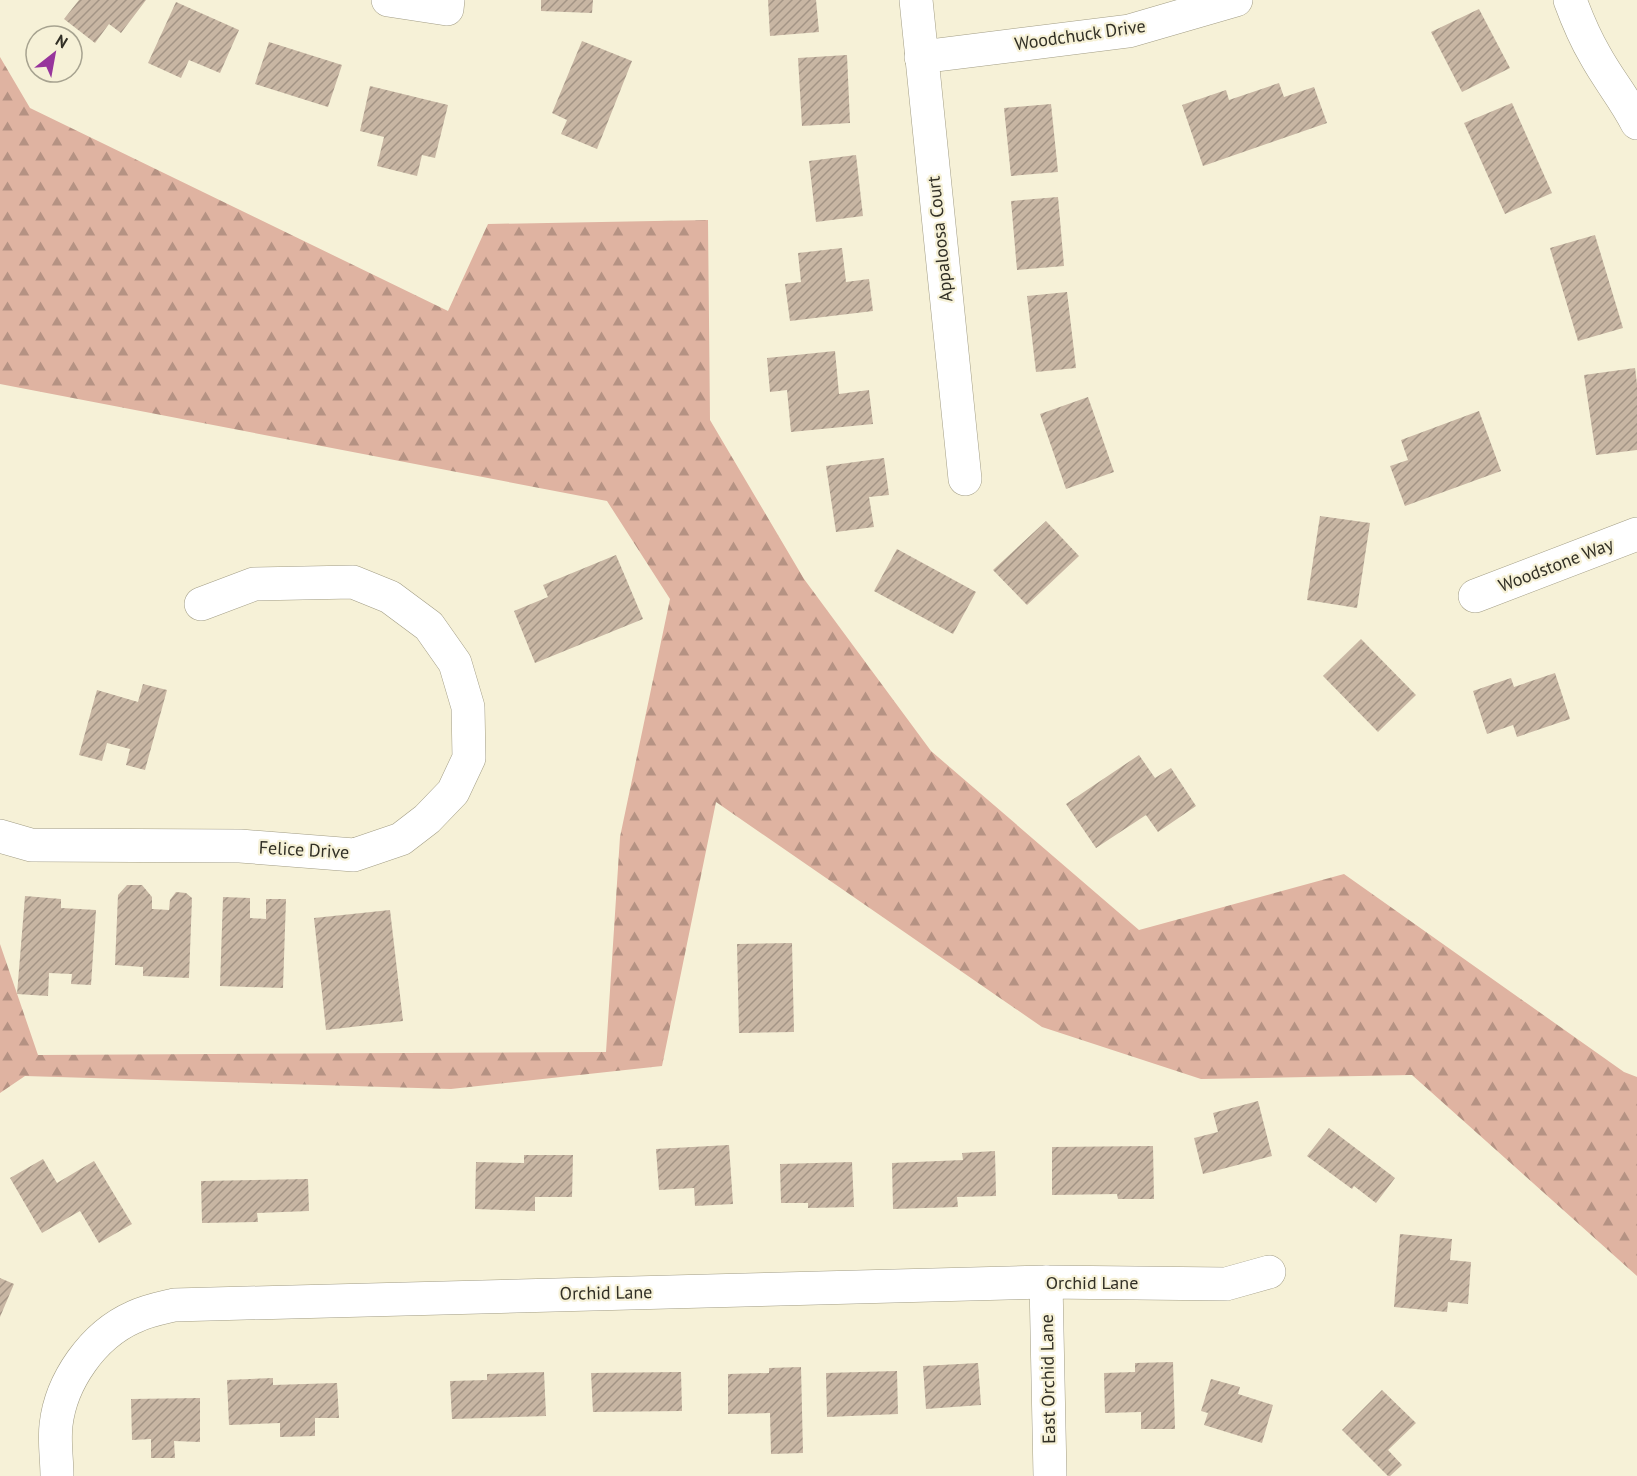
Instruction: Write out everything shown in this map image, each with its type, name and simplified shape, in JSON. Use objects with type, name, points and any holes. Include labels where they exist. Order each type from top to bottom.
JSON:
[{"type":"street","points":[[388,0],[447,9],[448,0]]},
{"type":"street","name":"Appaloosa Court","points":[[916,0],[965,479]]},
{"type":"street","name":"Woodchuck Drive","points":[[921,57],[1129,31],[1236,0]]},
{"type":"street","points":[[1570,0],[1595,56],[1637,123]]},
{"type":"street","name":"Woodstone Way","points":[[1475,596],[1637,534]]},
{"type":"street","name":"Felice Drive","points":[[0,836],[31,845],[240,846],[354,855],[401,839],[428,819],[453,792],[469,758],[468,707],[455,663],[429,626],[390,597],[352,582],[254,584],[201,604]]},
{"type":"street","name":"Orchid Lane","points":[[57,1476],[56,1425],[63,1396],[74,1372],[85,1356],[116,1326],[135,1316],[174,1305],[1046,1282],[1226,1284],[1269,1272]]},
{"type":"street","name":"East Orchid Lane","points":[[1046,1282],[1050,1476]]},
{"type":"green space","points":[[0,57],[30,108],[448,311],[488,224],[708,220],[710,420],[804,579],[931,751],[1139,930],[1344,874],[1624,1072],[1637,1077],[1637,1276],[1412,1075],[1201,1079],[1042,1027],[716,802],[662,1066],[451,1089],[25,1076],[0,1093],[0,944],[38,1055],[606,1052],[620,837],[670,599],[607,501],[0,384]]},
{"type":"building","points":[[79,0],[146,0],[121,33],[109,24],[95,43],[84,34],[84,24],[70,24],[64,19]]},
{"type":"building","points":[[541,0],[593,0],[592,13],[541,11]]},
{"type":"building","points":[[768,0],[816,0],[819,32],[770,36]]},
{"type":"building","points":[[176,2],[239,30],[220,73],[189,60],[181,78],[148,63]]},
{"type":"building","points":[[1479,9],[1510,68],[1462,92],[1431,32]]},
{"type":"building","points":[[582,41],[632,61],[597,149],[561,134],[567,120],[552,113]]},
{"type":"building","points":[[269,42],[342,65],[328,107],[255,84]]},
{"type":"building","points":[[847,55],[850,123],[802,126],[798,58]]},
{"type":"building","points":[[1279,83],[1284,97],[1314,87],[1327,123],[1203,166],[1182,105],[1226,90],[1229,100]]},
{"type":"building","points":[[370,86],[448,105],[435,158],[422,155],[417,176],[377,166],[384,137],[360,131]]},
{"type":"building","points":[[1512,103],[1552,193],[1505,214],[1464,123]]},
{"type":"building","points":[[1051,104],[1058,172],[1011,176],[1004,108]]},
{"type":"building","points":[[856,155],[863,216],[816,222],[809,161]]},
{"type":"building","points":[[1058,197],[1064,266],[1017,270],[1011,201]]},
{"type":"building","points":[[1595,235],[1623,328],[1578,341],[1550,248]]},
{"type":"building","points":[[842,248],[846,282],[869,279],[873,311],[790,321],[785,284],[801,282],[798,253]]},
{"type":"building","points":[[1067,292],[1076,368],[1036,372],[1027,296]]},
{"type":"building","points":[[835,351],[839,394],[869,390],[873,424],[791,432],[787,390],[770,392],[767,358]]},
{"type":"building","points":[[1635,368],[1637,450],[1596,455],[1584,375]]},
{"type":"building","points":[[1088,397],[1114,472],[1066,489],[1040,414]]},
{"type":"building","points":[[1479,411],[1501,471],[1405,506],[1390,466],[1408,460],[1401,440]]},
{"type":"building","points":[[884,458],[889,495],[869,497],[874,527],[836,532],[826,466]]},
{"type":"building","points":[[1320,516],[1370,523],[1357,608],[1307,600]]},
{"type":"building","points":[[1046,521],[1079,556],[1027,605],[993,570]]},
{"type":"building","points":[[897,549],[976,592],[953,634],[874,591]]},
{"type":"building","points":[[616,555],[643,619],[535,663],[514,611],[548,597],[543,585]]},
{"type":"building","points":[[1361,639],[1416,695],[1378,732],[1323,676]]},
{"type":"building","points":[[1555,673],[1570,719],[1517,737],[1513,725],[1487,734],[1473,691],[1511,678],[1514,687]]},
{"type":"building","points":[[143,684],[167,690],[145,770],[126,765],[130,749],[107,743],[102,761],[79,755],[97,690],[138,702]]},
{"type":"building","points":[[1139,755],[1155,778],[1171,768],[1196,806],[1158,832],[1146,815],[1096,848],[1066,804]]},
{"type":"building","points":[[127,885],[142,885],[152,897],[152,909],[169,910],[170,900],[176,892],[186,893],[192,898],[189,978],[143,976],[143,967],[115,965],[118,895]]},
{"type":"building","points":[[25,896],[61,899],[61,908],[96,910],[91,985],[71,984],[72,974],[49,973],[48,996],[17,994]]},
{"type":"building","points":[[223,897],[250,898],[250,918],[266,919],[266,899],[286,899],[283,988],[220,986]]},
{"type":"building","points":[[390,910],[403,1021],[326,1030],[314,918]]},
{"type":"building","points":[[792,943],[794,1032],[739,1033],[737,944]]},
{"type":"building","points":[[1258,1101],[1272,1156],[1203,1174],[1194,1138],[1218,1132],[1213,1113]]},
{"type":"building","points":[[1329,1128],[1395,1178],[1376,1203],[1354,1186],[1352,1189],[1307,1156]]},
{"type":"building","points":[[729,1145],[733,1204],[695,1206],[694,1188],[659,1190],[656,1149]]},
{"type":"building","points":[[1153,1146],[1154,1199],[1118,1199],[1117,1194],[1052,1195],[1052,1147]]},
{"type":"building","points":[[995,1151],[996,1196],[957,1197],[958,1207],[893,1209],[892,1163],[963,1160],[962,1153]]},
{"type":"building","points":[[524,1155],[573,1155],[572,1197],[535,1197],[535,1211],[475,1209],[476,1162],[524,1163]]},
{"type":"building","points":[[43,1159],[57,1183],[94,1161],[132,1224],[99,1243],[80,1211],[42,1233],[10,1178]]},
{"type":"building","points":[[852,1162],[854,1207],[808,1208],[808,1203],[781,1203],[780,1164]]},
{"type":"building","points":[[308,1179],[309,1211],[257,1213],[258,1222],[202,1223],[201,1181]]},
{"type":"building","points":[[1400,1234],[1452,1239],[1450,1260],[1471,1262],[1468,1304],[1448,1302],[1447,1312],[1394,1307]]},
{"type":"building","points":[[0,1278],[14,1284],[0,1317]]},
{"type":"building","points":[[1173,1362],[1175,1429],[1141,1429],[1141,1412],[1105,1413],[1104,1373],[1135,1372],[1135,1363]]},
{"type":"building","points":[[978,1363],[981,1405],[926,1409],[923,1366]]},
{"type":"building","points":[[801,1367],[803,1453],[771,1454],[770,1413],[728,1414],[728,1374],[769,1373],[769,1368]]},
{"type":"building","points":[[897,1371],[898,1414],[827,1417],[826,1373]]},
{"type":"building","points":[[544,1372],[546,1416],[452,1419],[450,1381],[487,1380],[487,1374]]},
{"type":"building","points":[[681,1372],[682,1411],[593,1412],[591,1373]]},
{"type":"building","points":[[273,1378],[273,1385],[337,1383],[339,1418],[315,1418],[315,1436],[280,1437],[280,1423],[229,1425],[227,1380]]},
{"type":"building","points":[[1211,1379],[1240,1387],[1238,1394],[1273,1405],[1262,1443],[1204,1425],[1208,1413],[1201,1411]]},
{"type":"building","points":[[1382,1390],[1416,1423],[1388,1450],[1402,1465],[1390,1476],[1342,1430]]},
{"type":"building","points":[[200,1398],[200,1442],[174,1441],[175,1458],[151,1458],[151,1439],[132,1440],[131,1399]]}]
